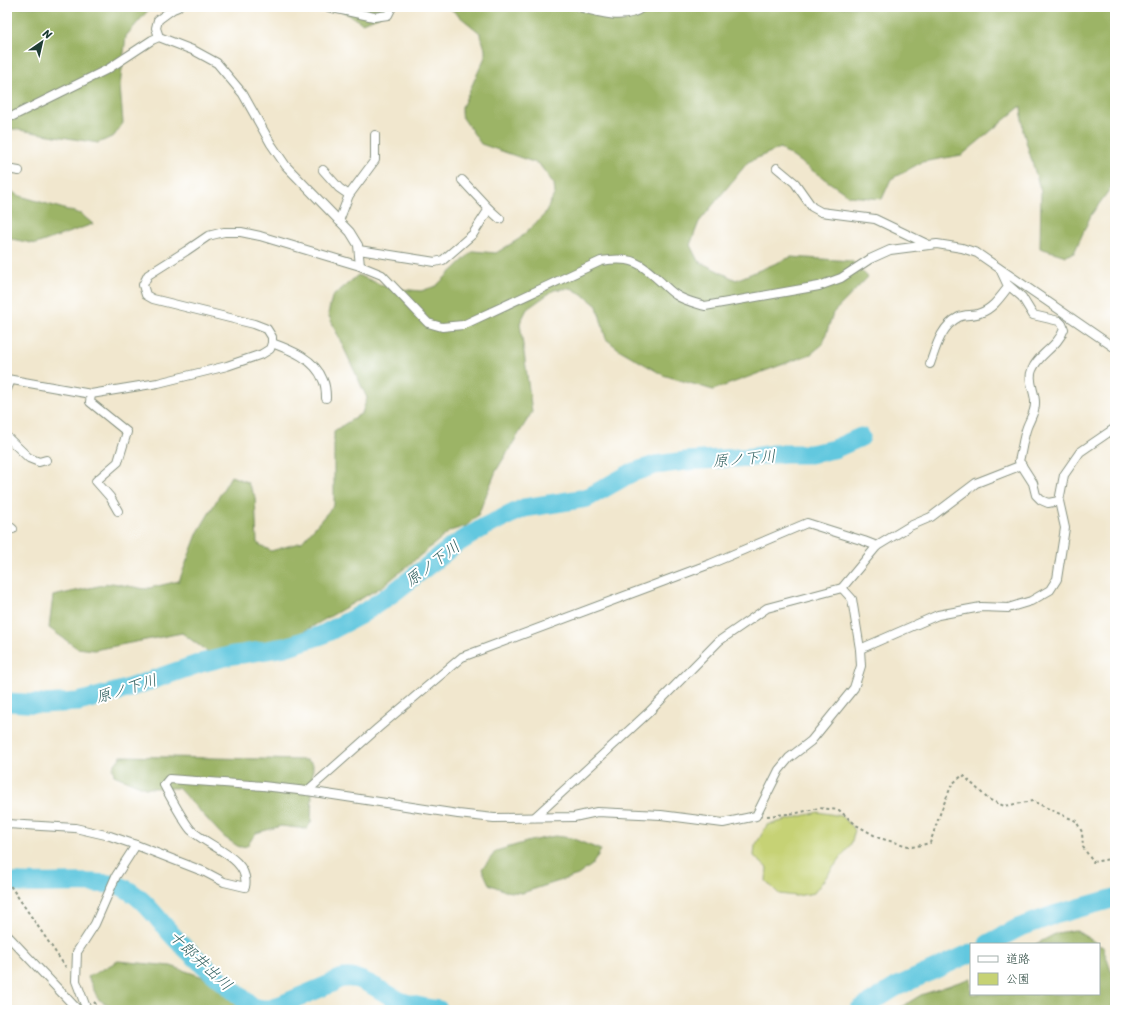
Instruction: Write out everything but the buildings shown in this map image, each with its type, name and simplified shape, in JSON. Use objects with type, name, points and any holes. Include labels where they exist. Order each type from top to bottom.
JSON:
[{"type":"street","points":[[159,38],[156,28],[158,20],[178,7]]},
{"type":"street","points":[[328,7],[374,17],[388,15],[392,7]]},
{"type":"street","points":[[579,7],[611,14],[629,15],[637,12],[643,7]]},
{"type":"street","points":[[7,117],[13,116],[108,69],[152,40],[159,38],[195,50],[217,63],[243,94],[271,144],[286,166],[350,232],[358,245],[360,266]]},
{"type":"street","points":[[339,221],[349,195],[375,160],[375,135]]},
{"type":"street","points":[[777,168],[794,183],[812,207],[821,212],[875,219],[930,245]]},
{"type":"street","points":[[7,169],[19,171]]},
{"type":"street","points":[[323,170],[339,188],[349,195]]},
{"type":"street","points":[[462,180],[489,210],[500,219]]},
{"type":"street","points":[[359,250],[435,262],[443,260],[473,234],[489,210]]},
{"type":"street","points":[[7,389],[9,380],[91,394],[158,383],[227,366],[262,354],[270,349],[272,337],[267,329],[254,324],[153,300],[146,295],[143,285],[148,275],[208,236],[224,232],[241,232],[260,236],[382,274],[428,323],[442,327],[463,326],[601,261],[617,258],[642,265],[675,295],[690,302],[705,306],[819,286],[841,278],[870,259],[890,250],[937,244],[962,248],[977,253],[1115,348]]},
{"type":"street","points":[[1000,269],[1009,286],[1022,297],[1033,315],[1059,321],[1064,329],[1062,336],[1036,362],[1032,370],[1030,377],[1035,403],[1033,414],[1026,428],[1019,461],[1033,483],[1036,495],[1041,500],[1048,503],[1059,501]]},
{"type":"street","points":[[930,364],[939,339],[947,327],[959,317],[981,313],[993,306],[1009,286]]},
{"type":"street","points":[[272,343],[294,351],[320,372],[324,382],[326,398]]},
{"type":"street","points":[[91,394],[90,402],[127,432],[118,462],[96,481],[110,497],[118,511]]},
{"type":"street","points":[[860,649],[938,615],[981,607],[1008,608],[1032,601],[1050,590],[1057,579],[1065,528],[1059,501],[1064,475],[1080,452],[1115,428]]},
{"type":"street","points":[[7,437],[29,458],[39,462],[46,460]]},
{"type":"street","points":[[535,817],[648,713],[719,640],[767,608],[842,588],[877,546],[910,526],[931,517],[976,483],[1022,464]]},
{"type":"street","points":[[307,791],[378,728],[462,657],[710,564],[807,523],[877,546]]},
{"type":"street","points":[[7,824],[75,828],[110,836],[136,844],[205,872],[224,882],[245,887],[247,879],[241,866],[228,854],[202,839],[190,828],[164,785],[169,779],[307,791],[494,818],[574,817],[597,812],[661,815],[723,823],[756,816],[779,770],[789,758],[812,740],[854,688],[861,666],[860,649],[852,599],[842,588]]},
{"type":"street","points":[[87,1010],[76,981],[77,952],[95,924],[116,876],[136,844]]},
{"type":"street","points":[[7,935],[78,1010]]},
{"type":"path","points":[[756,816],[797,813],[818,808],[839,810],[856,825],[879,838],[912,847],[930,843],[940,812],[952,784],[963,775],[988,800],[1004,806],[1033,801],[1071,818],[1076,821],[1082,832],[1083,847],[1094,862],[1115,858]]},
{"type":"path","points":[[7,881],[76,981]]},
{"type":"path","points":[[1115,925],[1110,940],[1115,953]]},
{"type":"path","points":[[91,998],[101,1010]]},
{"type":"green space","points":[[7,7],[151,7],[126,36],[120,86],[123,123],[114,136],[98,143],[7,128]]},
{"type":"green space","points":[[336,7],[390,7],[378,17],[362,23]]},
{"type":"green space","points":[[448,7],[1115,7],[1115,182],[1091,215],[1074,253],[1066,256],[1040,248],[1041,192],[1023,131],[1021,106],[962,155],[922,162],[891,179],[882,199],[849,196],[780,148],[748,162],[699,222],[690,245],[698,261],[736,280],[791,257],[852,261],[868,277],[833,313],[823,344],[811,354],[713,390],[663,375],[620,350],[606,339],[597,306],[585,296],[571,288],[554,290],[527,309],[520,323],[532,412],[496,471],[478,515],[466,526],[450,531],[383,586],[273,649],[208,652],[182,633],[94,650],[77,648],[49,628],[53,596],[112,583],[145,589],[179,581],[198,532],[231,476],[247,482],[255,496],[257,543],[271,551],[302,542],[334,505],[334,431],[362,413],[367,398],[328,314],[332,297],[358,275],[389,288],[421,291],[436,286],[473,251],[496,253],[519,239],[544,215],[555,193],[554,184],[539,164],[481,144],[461,115],[462,107],[485,57],[485,49],[480,33]]},
{"type":"green space","points":[[7,188],[17,195],[81,214],[93,224],[36,244],[7,238]]},
{"type":"green space","points":[[121,756],[307,760],[313,764],[311,822],[307,829],[281,826],[256,833],[247,846],[239,847],[224,837],[178,788],[145,788],[114,775],[113,767]]},
{"type":"green space","points":[[818,812],[841,816],[855,830],[851,844],[814,893],[796,896],[779,894],[766,881],[767,868],[754,856],[755,846],[767,825]]},
{"type":"green space","points":[[555,836],[571,838],[601,850],[592,865],[578,875],[522,893],[505,891],[489,884],[482,869],[496,851],[530,841]]},
{"type":"green space","points":[[1075,930],[1096,943],[1038,943],[1057,933]]},
{"type":"green space","points":[[1100,946],[1103,947],[1115,983],[1115,1010],[896,1010],[921,995],[970,978],[970,995],[1100,995]]},
{"type":"green space","points":[[118,961],[171,966],[203,977],[262,1010],[116,1010],[98,999],[88,977]]},
{"type":"waterway","name":"原ノ下川","points":[[7,702],[42,704],[78,702],[123,690],[201,663],[233,655],[285,647],[322,635],[360,615],[393,593],[453,546],[484,527],[524,508],[587,498],[631,473],[655,465],[773,454],[810,454],[834,449],[861,437]]},
{"type":"waterway","name":"十郎井出川","points":[[7,882],[113,884],[128,890],[151,910],[186,949],[253,1007],[271,1009],[339,979],[348,978],[365,982],[405,1003],[439,1010]]},
{"type":"waterway","name":"十郎井出川","points":[[990,943],[1018,928],[1054,915],[1115,898]]},
{"type":"waterway","name":"十郎井出川","points":[[859,1010],[896,987],[970,953]]}]
